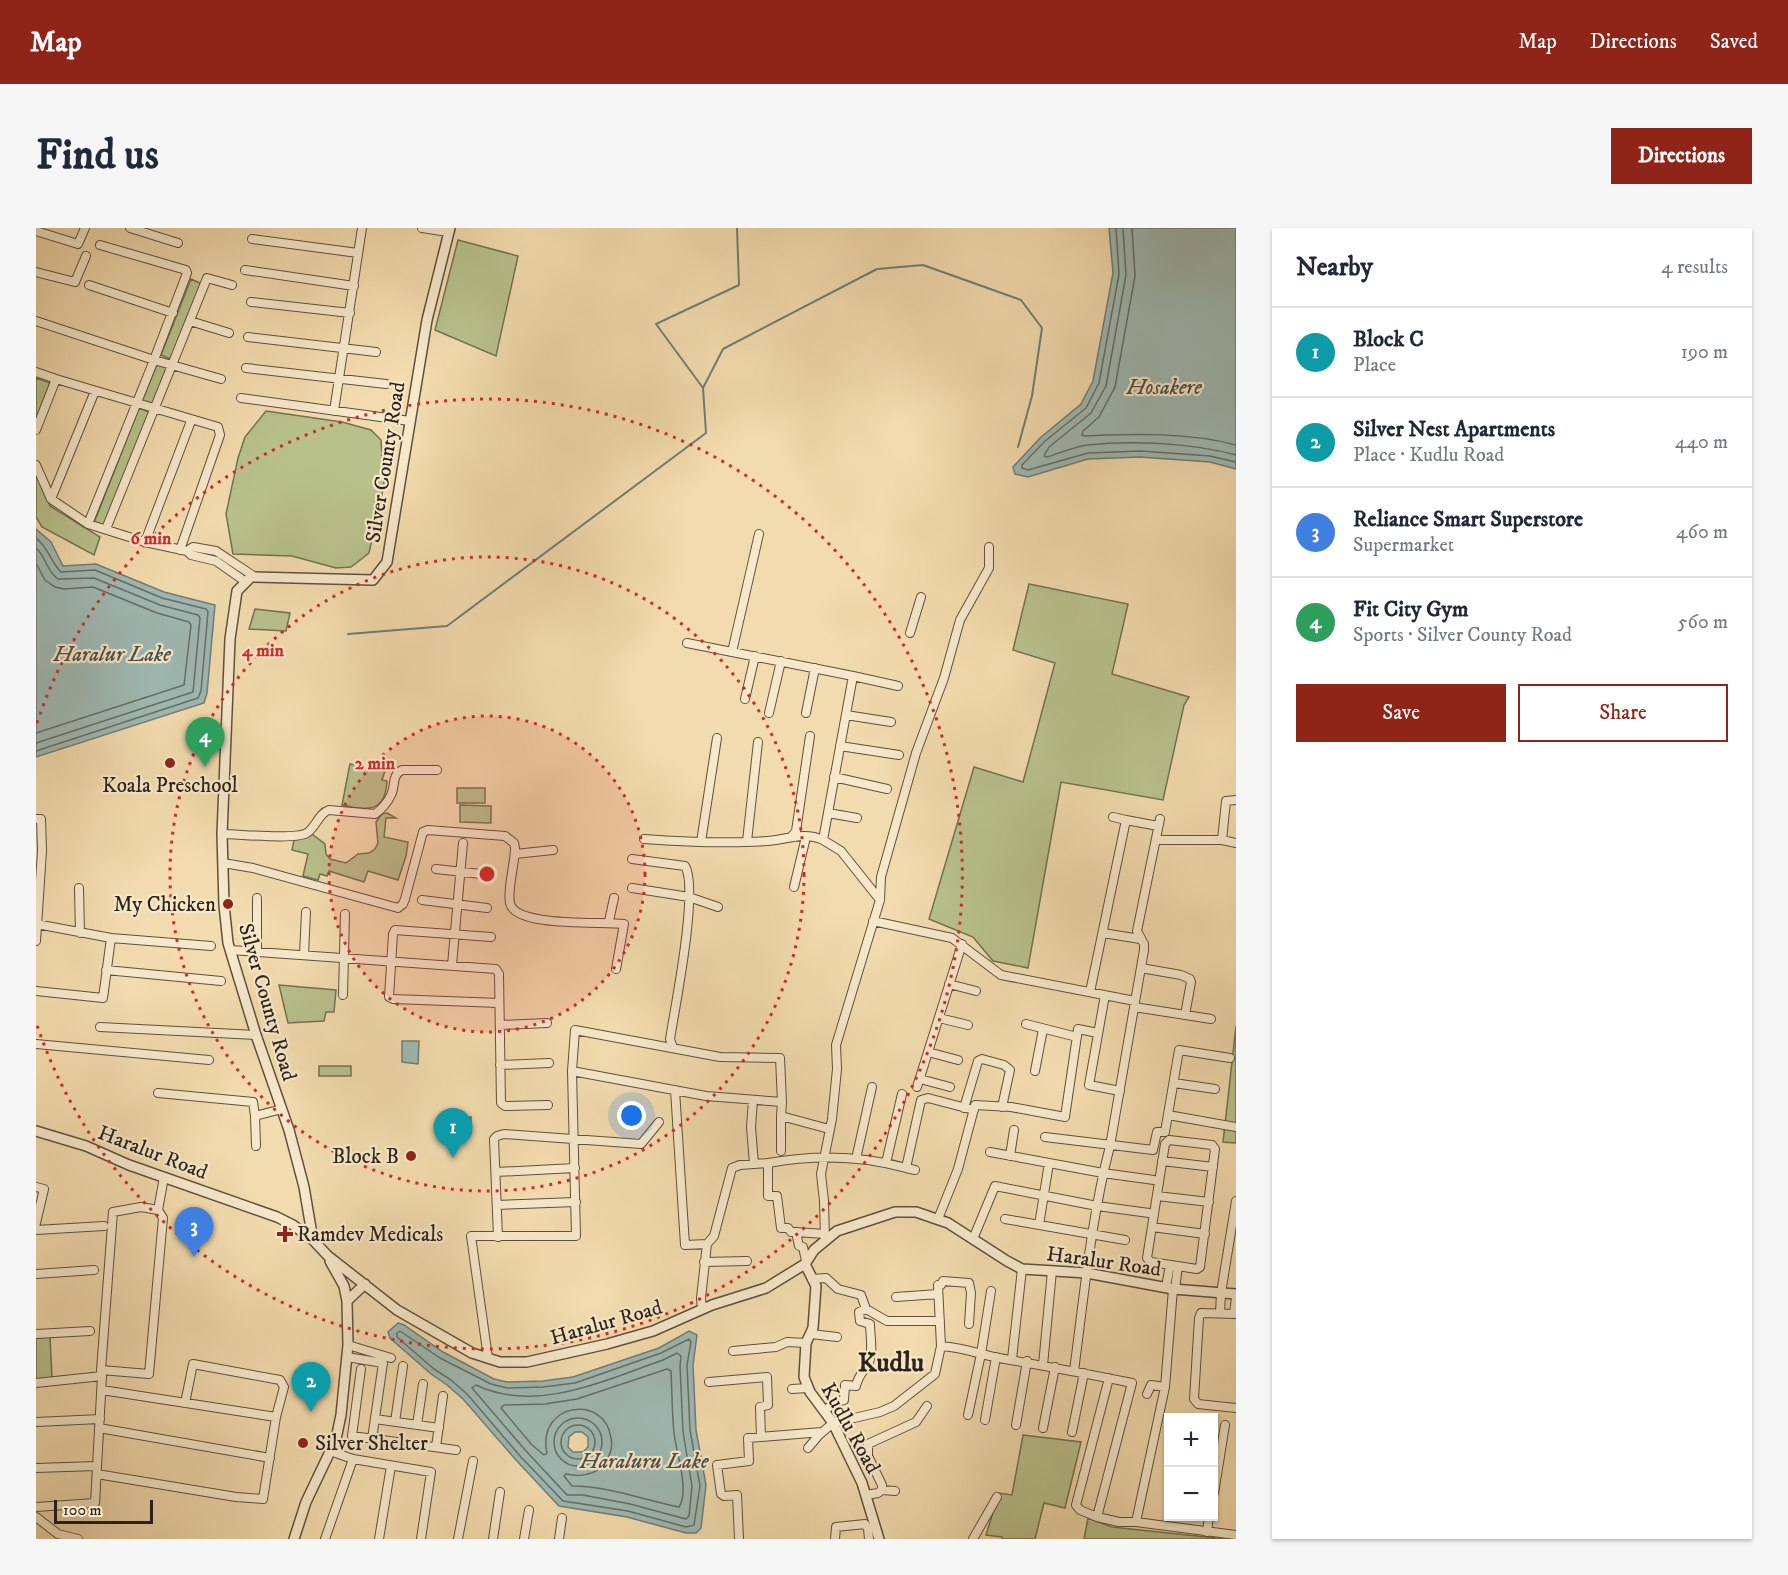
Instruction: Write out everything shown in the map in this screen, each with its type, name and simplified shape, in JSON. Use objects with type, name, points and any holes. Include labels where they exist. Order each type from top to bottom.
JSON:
[{"type":"street","points":[[36,231],[78,244],[85,228]]},
{"type":"street","points":[[130,228],[178,243]]},
{"type":"street","points":[[334,411],[362,228]]},
{"type":"street","points":[[424,228],[449,230]]},
{"type":"street","name":"Silver County Road","points":[[255,577],[373,580],[387,562],[427,320],[449,230]]},
{"type":"street","points":[[252,239],[358,253]]},
{"type":"street","points":[[88,524],[187,274],[186,270],[100,245]]},
{"type":"street","points":[[36,272],[75,282],[86,256]]},
{"type":"street","points":[[245,270],[354,285]]},
{"type":"street","points":[[106,529],[207,278],[232,285]]},
{"type":"street","points":[[89,285],[173,313]]},
{"type":"street","points":[[251,302],[350,313]]},
{"type":"street","points":[[36,321],[154,360],[221,379]]},
{"type":"street","points":[[190,321],[229,333]]},
{"type":"street","points":[[248,337],[345,346],[376,352]]},
{"type":"street","points":[[246,368],[386,384]]},
{"type":"street","points":[[36,372],[218,428],[220,432],[183,550]]},
{"type":"street","points":[[36,430],[56,379]]},
{"type":"street","points":[[51,499],[95,391]]},
{"type":"street","points":[[241,398],[410,421]]},
{"type":"street","points":[[145,542],[191,421]]},
{"type":"street","points":[[36,465],[51,499],[88,524],[216,561],[246,582],[251,577],[255,577]]},
{"type":"street","points":[[732,652],[759,534]]},
{"type":"street","points":[[183,550],[193,547],[216,551],[255,577]]},
{"type":"street","points":[[768,1163],[768,1196],[777,1196],[781,1228],[788,1228],[791,1232],[825,1237],[821,1174],[830,1129],[837,1069],[836,1045],[880,900],[881,877],[916,753],[944,678],[960,620],[989,568],[989,547]]},
{"type":"street","name":"Silver County Road","points":[[246,582],[237,591],[230,639],[222,834],[224,905],[230,950],[282,1109],[303,1183],[313,1240]]},
{"type":"street","points":[[910,633],[921,597]]},
{"type":"street","points":[[687,643],[898,686]]},
{"type":"street","points":[[745,699],[755,656]]},
{"type":"street","points":[[770,713],[781,661]]},
{"type":"street","points":[[806,713],[815,668]]},
{"type":"street","points":[[823,840],[853,675]]},
{"type":"street","points":[[846,715],[891,722]]},
{"type":"street","points":[[792,836],[796,831],[810,736]]},
{"type":"street","points":[[701,842],[717,738]]},
{"type":"street","points":[[747,841],[758,742]]},
{"type":"street","points":[[840,746],[899,755]]},
{"type":"street","points":[[222,834],[296,837],[306,834],[313,828],[324,811],[333,809],[375,814],[391,794],[394,777],[399,771],[437,770]]},
{"type":"street","points":[[834,777],[887,789]]},
{"type":"street","points":[[1222,840],[1227,801],[1236,800]]},
{"type":"street","points":[[828,813],[857,818]]},
{"type":"street","points":[[1074,1371],[1092,1234],[1110,1146],[1144,950],[1144,944],[1137,931],[1159,822],[1113,817]]},
{"type":"street","points":[[36,819],[41,819],[36,941]]},
{"type":"street","points":[[1090,992],[1126,820]]},
{"type":"street","points":[[223,863],[253,868],[398,908],[405,899],[420,837],[425,830],[505,836],[514,843],[510,903],[512,908],[520,916],[584,924],[609,921],[624,924],[616,969]]},
{"type":"street","points":[[644,839],[701,842],[769,841],[792,836],[823,840],[841,851],[880,900]]},
{"type":"street","points":[[794,887],[806,837]]},
{"type":"street","points":[[1156,840],[1222,840],[1236,843]]},
{"type":"street","points":[[452,965],[463,843]]},
{"type":"street","points":[[515,854],[553,850]]},
{"type":"street","points":[[632,859],[685,866],[689,872],[689,897],[682,962],[670,1039],[673,1048]]},
{"type":"street","points":[[436,869],[490,875]]},
{"type":"street","points":[[79,888],[80,933]]},
{"type":"street","points":[[632,888],[689,897],[718,907]]},
{"type":"street","points":[[257,898],[257,952]]},
{"type":"street","points":[[609,921],[614,898]]},
{"type":"street","points":[[422,900],[487,908]]},
{"type":"street","points":[[304,955],[306,912]]},
{"type":"street","points":[[344,995],[345,914]]},
{"type":"street","points":[[873,921],[952,938],[1001,975],[1211,1019]]},
{"type":"street","points":[[37,925],[111,938],[211,946]]},
{"type":"street","points":[[491,937],[394,930],[389,995],[390,999],[499,1003]]},
{"type":"street","points":[[1103,933],[1140,939]]},
{"type":"street","points":[[36,991],[103,998],[111,938]]},
{"type":"street","points":[[950,1087],[919,1083],[962,944]]},
{"type":"street","points":[[230,950],[496,969],[499,974],[502,1106],[548,1105]]},
{"type":"street","points":[[1141,968],[1181,975],[1190,979],[1185,1015]]},
{"type":"street","points":[[106,970],[221,981]]},
{"type":"street","points":[[949,984],[976,991]]},
{"type":"street","points":[[1105,995],[1089,1085],[1120,1091]]},
{"type":"street","points":[[939,1018],[968,1025]]},
{"type":"street","points":[[500,1025],[547,1023]]},
{"type":"street","points":[[1026,1024],[1077,1037]]},
{"type":"street","points":[[100,1027],[256,1035]]},
{"type":"street","points":[[1035,1071],[1042,1029]]},
{"type":"street","points":[[938,1219],[958,1169],[975,1105],[1065,1117],[1078,1029],[1098,1033]]},
{"type":"street","points":[[488,1358],[471,1236],[576,1236],[572,1071],[575,1030],[720,1057],[780,1058],[781,1151]]},
{"type":"street","points":[[36,1044],[209,1060]]},
{"type":"street","points":[[1045,1137],[1153,1150],[1157,1132],[1165,1132],[1179,1050],[1230,1058]]},
{"type":"street","points":[[928,1052],[958,1060]]},
{"type":"street","points":[[964,1108],[978,1061],[982,1059],[1004,1065],[1010,1070],[1002,1107]]},
{"type":"street","points":[[500,1065],[549,1063]]},
{"type":"street","points":[[572,1071],[706,1096],[782,1102]]},
{"type":"street","points":[[1174,1083],[1215,1089]]},
{"type":"street","points":[[856,1159],[872,1087]]},
{"type":"street","points":[[675,1090],[686,1245],[707,1244]]},
{"type":"street","points":[[158,1093],[253,1102],[256,1146]]},
{"type":"street","points":[[886,1163],[902,1094]]},
{"type":"street","points":[[906,1168],[921,1100],[928,1098],[974,1110]]},
{"type":"street","points":[[753,1100],[750,1126],[754,1164]]},
{"type":"street","points":[[255,1116],[282,1109]]},
{"type":"street","points":[[1168,1115],[1236,1126]]},
{"type":"street","points":[[781,1116],[830,1129]]},
{"type":"street","points":[[498,1237],[494,1139],[497,1136],[504,1134],[640,1144],[659,1122]]},
{"type":"street","points":[[1010,1156],[1014,1130]]},
{"type":"street","name":"Haralur Road","points":[[36,1131],[90,1147],[129,1165],[277,1217],[293,1225],[313,1240],[328,1256],[397,1310],[472,1353],[500,1362],[527,1362],[653,1331],[702,1309],[766,1288],[805,1263],[825,1237],[895,1212],[916,1212],[948,1223],[1022,1269],[1087,1273],[1171,1288],[1236,1296]]},
{"type":"street","points":[[1169,1140],[1214,1147],[1199,1269],[1148,1261],[1162,1161],[1166,1141],[1169,1140]]},
{"type":"street","points":[[990,1152],[1154,1180]]},
{"type":"street","points":[[702,1309],[701,1298],[707,1244],[714,1236],[732,1168],[824,1156],[886,1163],[915,1170]]},
{"type":"street","points":[[1162,1161],[1213,1167]]},
{"type":"street","points":[[1039,1225],[1049,1163]]},
{"type":"street","points":[[496,1172],[575,1168]]},
{"type":"street","points":[[158,1210],[141,1207],[113,1212],[101,1370],[149,1374],[164,1218],[158,1210],[164,1177]]},
{"type":"street","points":[[36,1186],[44,1189],[36,1222]]},
{"type":"street","points":[[973,1239],[995,1186],[1149,1214]]},
{"type":"street","points":[[1156,1196],[1209,1202]]},
{"type":"street","points":[[1220,1313],[1221,1293],[1236,1201]]},
{"type":"street","points":[[497,1205],[576,1202]]},
{"type":"street","points":[[1005,1219],[1125,1240]]},
{"type":"street","points":[[36,1230],[104,1226]]},
{"type":"street","points":[[1152,1227],[1205,1234]]},
{"type":"street","points":[[796,1232],[805,1263]]},
{"type":"street","points":[[294,1539],[306,1502],[335,1441],[341,1415],[348,1345],[347,1301],[344,1286],[328,1256]]},
{"type":"street","points":[[704,1262],[747,1261]]},
{"type":"street","name":"Kudlu Road","points":[[805,1263],[816,1286],[804,1377],[808,1388],[833,1423],[862,1483],[872,1528],[879,1539]]},
{"type":"street","points":[[1136,1522],[1165,1387],[1174,1266]]},
{"type":"street","points":[[1012,1359],[1022,1269]]},
{"type":"street","points":[[36,1274],[94,1270]]},
{"type":"street","points":[[1043,1365],[1052,1271]]},
{"type":"street","points":[[812,1278],[826,1278],[837,1289],[861,1295],[866,1309],[887,1321],[939,1321]]},
{"type":"street","points":[[808,1448],[833,1423],[880,1412],[894,1406],[935,1374],[941,1346],[938,1285],[941,1285],[943,1281],[969,1283],[971,1293],[969,1324]]},
{"type":"street","points":[[347,1301],[365,1284]]},
{"type":"street","points":[[968,1414],[992,1291]]},
{"type":"street","points":[[896,1297],[938,1294]]},
{"type":"street","points":[[1236,1296],[1235,1314],[1202,1313],[1199,1318],[1194,1399],[1198,1404],[1236,1408]]},
{"type":"street","points":[[824,1411],[836,1402],[844,1400],[845,1386],[856,1386],[858,1377],[867,1365],[871,1347],[870,1324],[860,1320],[859,1312],[866,1309]]},
{"type":"street","points":[[36,1334],[90,1331]]},
{"type":"street","points":[[733,1351],[837,1337]]},
{"type":"street","points":[[348,1345],[391,1358]]},
{"type":"street","points":[[941,1346],[959,1347],[972,1353],[1027,1361],[1132,1383],[1097,1517]]},
{"type":"street","points":[[985,1420],[996,1357]]},
{"type":"street","points":[[347,1358],[383,1363],[372,1439]]},
{"type":"street","points":[[1016,1425],[1027,1361]]},
{"type":"street","points":[[36,1468],[97,1470],[258,1500],[263,1499],[276,1417],[284,1387],[280,1380],[193,1364],[185,1403]]},
{"type":"street","points":[[396,1422],[403,1366]]},
{"type":"street","points":[[1043,1428],[1055,1367]]},
{"type":"street","points":[[361,1369],[352,1436],[456,1450]]},
{"type":"street","points":[[1072,1432],[1084,1373]]},
{"type":"street","points":[[36,1383],[102,1376],[95,1503],[36,1507]]},
{"type":"street","points":[[709,1382],[767,1377],[768,1405],[760,1407],[760,1437]]},
{"type":"street","points":[[1109,1378],[1076,1505],[1080,1510],[1119,1522],[1136,1522],[1236,1535]]},
{"type":"street","points":[[417,1425],[423,1384]]},
{"type":"street","points":[[1147,1394],[1151,1385],[1165,1387]]},
{"type":"street","points":[[792,1389],[808,1388]]},
{"type":"street","points":[[102,1390],[276,1417]]},
{"type":"street","points":[[436,1448],[443,1396]]},
{"type":"street","points":[[882,1490],[882,1485],[868,1456],[868,1444],[916,1422],[927,1406]]},
{"type":"street","points":[[36,1422],[100,1419]]},
{"type":"street","points":[[375,1419],[439,1428]]},
{"type":"street","points":[[1218,1447],[1225,1425]]},
{"type":"street","points":[[99,1428],[270,1458]]},
{"type":"street","points":[[739,1539],[737,1496],[721,1494],[717,1465],[749,1461],[748,1438],[822,1432]]},
{"type":"street","points":[[321,1440],[335,1441]]},
{"type":"street","points":[[330,1451],[353,1459],[431,1472],[421,1539]]},
{"type":"street","points":[[326,1539],[353,1459]]},
{"type":"street","points":[[458,1539],[473,1461]]},
{"type":"street","points":[[379,1539],[391,1466]]},
{"type":"street","points":[[866,1495],[882,1490],[895,1491]]},
{"type":"street","points":[[493,1539],[500,1492]]},
{"type":"street","points":[[973,1539],[997,1497]]},
{"type":"street","points":[[524,1539],[529,1510]]},
{"type":"street","points":[[36,1517],[58,1534],[78,1539]]},
{"type":"street","points":[[559,1539],[562,1518]]},
{"type":"street","points":[[1207,1532],[1208,1521]]},
{"type":"street","points":[[836,1539],[834,1531],[836,1527],[865,1524],[872,1528],[869,1539]]},
{"type":"green space","points":[[458,240],[518,256],[496,356],[435,330]]},
{"type":"green space","points":[[191,279],[202,284],[172,360],[161,355]]},
{"type":"green space","points":[[158,362],[168,366],[152,405],[142,401]]},
{"type":"green space","points":[[36,378],[50,383],[36,419]]},
{"type":"green space","points":[[139,408],[149,412],[104,527],[94,523]]},
{"type":"green space","points":[[266,411],[342,422],[371,430],[381,440],[384,485],[369,553],[351,567],[336,568],[292,556],[233,554],[226,514],[238,458],[245,437]]},
{"type":"green space","points":[[36,471],[50,506],[100,537],[94,555],[42,527],[36,517]]},
{"type":"green space","points":[[1029,584],[1128,604],[1112,674],[1189,697],[1184,705],[1163,800],[1061,782],[1028,968],[993,961],[973,937],[929,919],[974,767],[1023,782],[1055,663],[1013,650]]},
{"type":"green space","points":[[255,609],[290,613],[286,631],[249,629]]},
{"type":"green space","points":[[350,764],[385,771],[382,780],[387,781],[386,792],[378,804],[367,808],[342,805]]},
{"type":"green space","points":[[457,788],[485,788],[485,803],[457,803]]},
{"type":"green space","points":[[460,805],[491,806],[491,823],[460,822]]},
{"type":"green space","points":[[387,813],[396,818],[386,818],[384,837],[408,842],[398,880],[368,871],[364,882],[329,871],[327,876],[320,874],[318,880],[303,876],[308,854],[292,850],[294,840],[312,834],[325,844],[326,854],[330,859],[346,863],[358,854],[369,853],[375,849],[378,843],[376,822],[382,814]]},
{"type":"green space","points":[[279,985],[336,990],[334,1012],[326,1012],[324,1021],[288,1023]]},
{"type":"green space","points":[[1236,1026],[1236,1143],[1223,1142]]},
{"type":"green space","points":[[319,1066],[351,1066],[351,1076],[319,1076]]},
{"type":"green space","points":[[438,1117],[471,1117],[471,1133],[438,1133]]},
{"type":"green space","points":[[50,1337],[52,1378],[36,1379],[36,1338]]},
{"type":"green space","points":[[1023,1435],[1081,1442],[1065,1508],[1044,1503],[1035,1539],[1003,1539],[986,1535],[999,1493],[1012,1495]]},
{"type":"green space","points":[[1088,1518],[1112,1527],[1225,1539],[1084,1539]]},
{"type":"water","name":"Hosakere","points":[[1109,228],[1236,228],[1236,469],[1210,462],[1140,457],[1088,459],[1028,477],[1015,474],[1013,467],[1040,438],[1081,404],[1093,381],[1113,273]]},
{"type":"water","name":"Haralur Lake","points":[[36,529],[51,542],[63,566],[96,564],[164,592],[215,605],[207,693],[204,703],[36,757]]},
{"type":"water","points":[[402,1041],[419,1041],[418,1064],[402,1062]]},
{"type":"water","name":"Haraluru Lake","points":[[398,1323],[404,1325],[443,1352],[494,1379],[507,1382],[573,1377],[659,1348],[689,1331],[697,1335],[693,1365],[696,1430],[706,1485],[701,1528],[696,1533],[686,1533],[627,1517],[559,1506],[463,1399],[390,1338],[388,1332]],"holes":[[[575,1432],[582,1432],[588,1437],[588,1447],[583,1452],[573,1452],[568,1447],[569,1437]]]},
{"type":"waterway","points":[[348,634],[447,626],[706,433],[703,388],[656,324],[739,285],[737,228]]},
{"type":"waterway","points":[[703,388],[723,349],[877,269],[923,265],[1021,300],[1042,328],[1032,396],[1018,447]]},
{"type":"place","name":"Koala Preschool","points":[[170,763]]},
{"type":"place","name":"Fit City Gym","points":[[205,767]]},
{"type":"place","name":"My Chicken","points":[[228,904]]},
{"type":"place","name":"Block B","points":[[411,1156]]},
{"type":"place","name":"Block C","points":[[453,1158]]},
{"type":"place","name":"Ramdev Medicals","points":[[285,1234]]},
{"type":"place","name":"Reliance Smart Superstore","points":[[194,1257]]},
{"type":"place","name":"Silver Nest Apartments","points":[[311,1412]]},
{"type":"place","name":"Silver Shelter","points":[[303,1443]]},
{"type":"district","name":"Kudlu","points":[[891,1362]]}]
